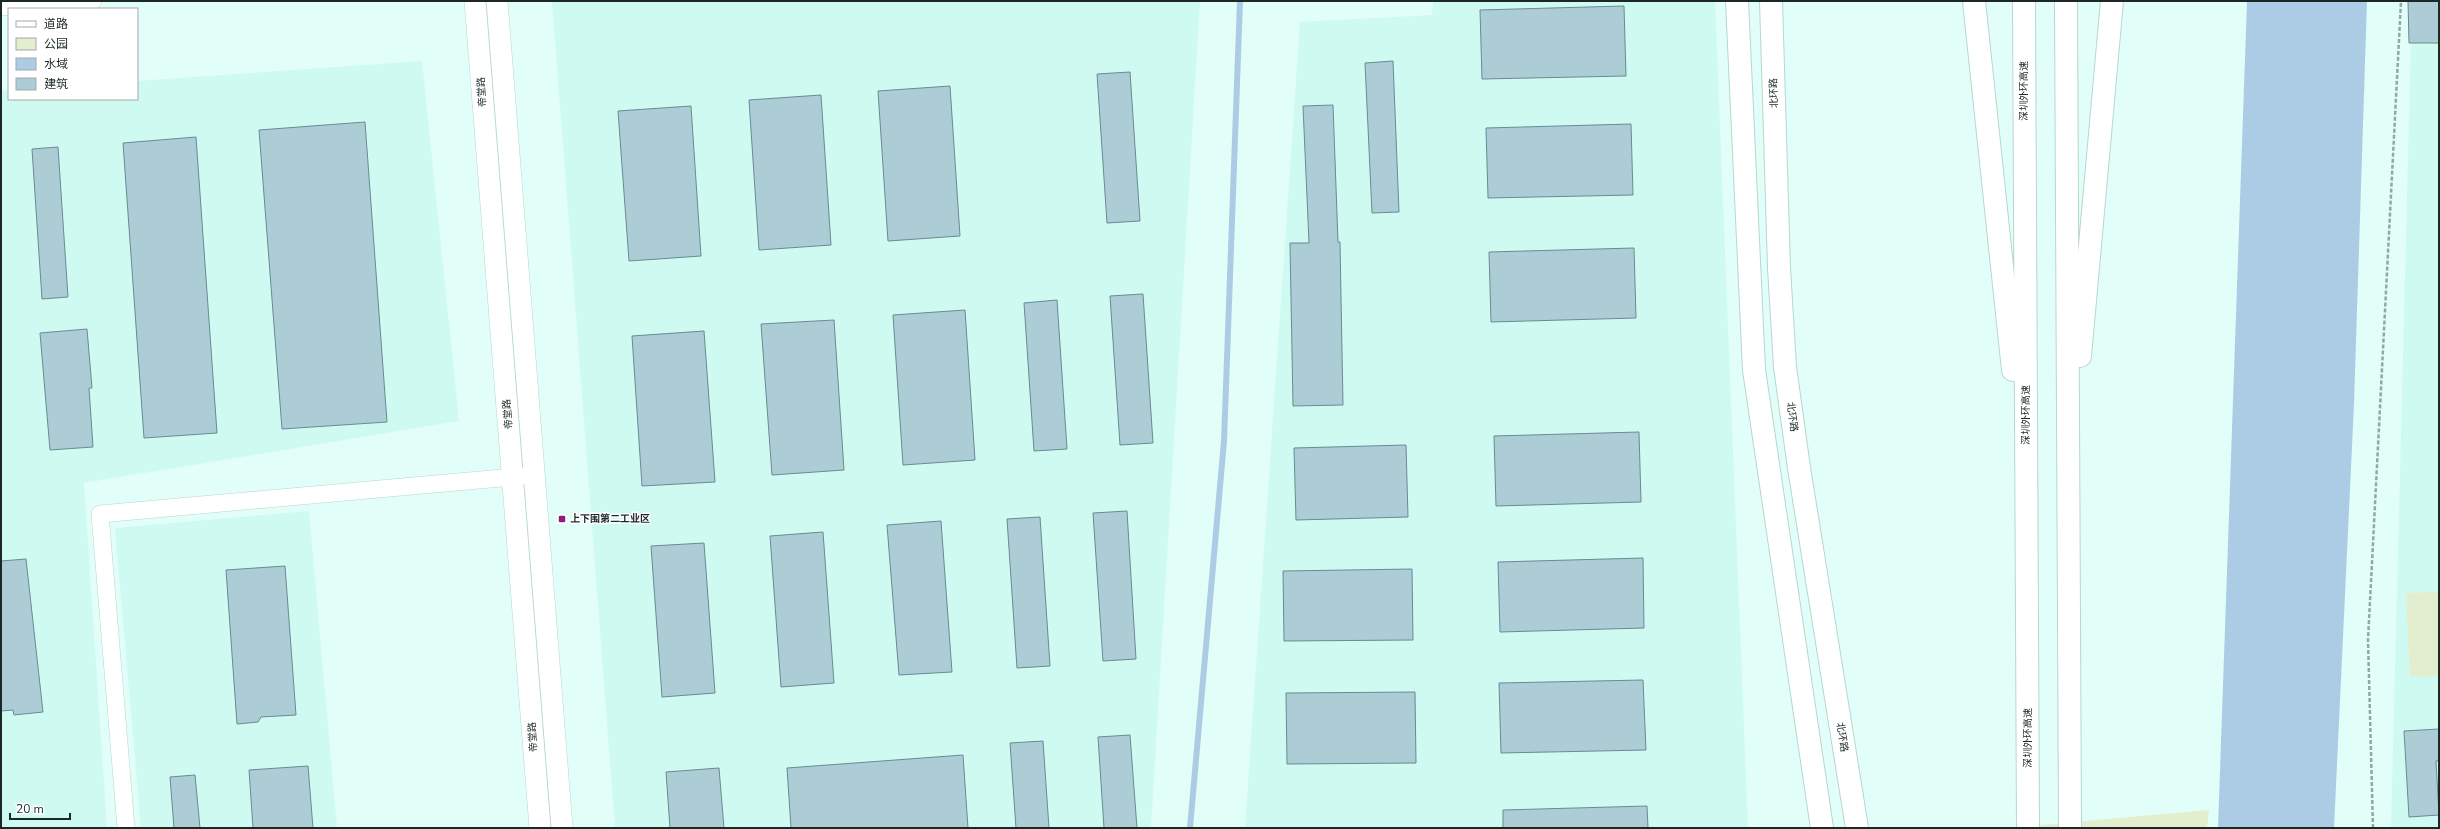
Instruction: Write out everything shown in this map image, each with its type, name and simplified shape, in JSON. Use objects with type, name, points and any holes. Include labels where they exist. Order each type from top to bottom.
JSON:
[{"type":"main road","points":[[1737,1],[1754,370],[1822,828]]},
{"type":"main road","name":"北环路","points":[[1771,1],[1779,260],[1785,367],[1799,468],[1857,828]]},
{"type":"main road","points":[[1974,1],[2026,490]]},
{"type":"main road","name":"深圳外环高速","points":[[2024,1],[2028,828]]},
{"type":"main road","points":[[2066,1],[2070,828]]},
{"type":"main road","points":[[2068,490],[2112,1]]},
{"type":"street","points":[[1,8],[55,2],[93,1]]},
{"type":"street","name":"帝堂路","points":[[475,1],[540,828]]},
{"type":"street","points":[[497,1],[562,828]]},
{"type":"street","points":[[126,828],[100,514],[513,475],[535,475]]},
{"type":"path","points":[[2373,828],[2368,640],[2401,1]]},
{"type":"shaded area","name":"上下围第二工业区","points":[[552,1],[1200,1],[1151,828],[615,828]]},
{"type":"shaded area","points":[[1433,1],[1715,1],[1748,828],[1245,828],[1300,22],[1432,15]]},
{"type":"shaded area","points":[[2412,1],[2439,1],[2439,828],[2391,828]]},
{"type":"shaded area","points":[[422,61],[459,421],[84,483],[107,828],[1,828],[1,91],[8,90],[8,100],[138,100],[138,81]]},
{"type":"shaded area","points":[[309,511],[337,828],[141,828],[115,528]]},
{"type":"green space","points":[[2439,592],[2439,676],[2410,677],[2406,593]]},
{"type":"green space","points":[[2209,810],[2207,828],[2007,828]]},
{"type":"water","points":[[2247,1],[2367,1],[2354,404],[2334,828],[2218,828]]},
{"type":"building","points":[[2408,1],[2439,1],[2439,43],[2409,43]]},
{"type":"building","points":[[1624,6],[1626,76],[1482,79],[1480,10]]},
{"type":"building","points":[[1393,61],[1399,212],[1372,213],[1365,63]]},
{"type":"building","points":[[1130,72],[1140,221],[1107,223],[1097,74]]},
{"type":"building","points":[[950,86],[960,236],[888,241],[878,91]]},
{"type":"building","points":[[821,95],[831,245],[759,250],[749,100]]},
{"type":"building","points":[[1333,105],[1338,242],[1340,242],[1343,405],[1293,406],[1290,243],[1309,243],[1303,106]]},
{"type":"building","points":[[691,106],[701,256],[629,261],[618,111]]},
{"type":"building","points":[[365,122],[387,422],[282,429],[259,130]]},
{"type":"building","points":[[1631,124],[1633,195],[1488,198],[1486,128]]},
{"type":"building","points":[[196,137],[217,433],[144,438],[123,143]]},
{"type":"building","points":[[58,147],[68,297],[42,299],[32,149]]},
{"type":"building","points":[[1634,248],[1636,318],[1491,322],[1489,252]]},
{"type":"building","points":[[1143,294],[1153,443],[1120,445],[1110,296]]},
{"type":"building","points":[[1057,300],[1067,449],[1034,451],[1024,303]]},
{"type":"building","points":[[965,310],[975,460],[903,465],[893,315]]},
{"type":"building","points":[[834,320],[844,470],[772,475],[761,324]]},
{"type":"building","points":[[87,329],[92,388],[89,388],[93,447],[50,450],[40,333]]},
{"type":"building","points":[[704,331],[715,482],[642,486],[632,336]]},
{"type":"building","points":[[1639,432],[1641,502],[1496,506],[1494,436]]},
{"type":"building","points":[[1406,445],[1408,517],[1296,520],[1294,448]]},
{"type":"building","points":[[1127,511],[1136,659],[1103,661],[1093,513]]},
{"type":"building","points":[[1040,517],[1050,666],[1017,668],[1007,519]]},
{"type":"building","points":[[941,521],[952,672],[899,675],[887,525]]},
{"type":"building","points":[[823,532],[834,683],[781,687],[770,536]]},
{"type":"building","points":[[704,543],[715,693],[662,697],[651,546]]},
{"type":"building","points":[[1643,558],[1644,628],[1500,632],[1498,562]]},
{"type":"building","points":[[26,559],[43,712],[14,715],[13,710],[1,711],[1,561]]},
{"type":"building","points":[[285,566],[296,715],[261,717],[258,722],[237,724],[226,570]]},
{"type":"building","points":[[1412,569],[1413,640],[1284,641],[1283,571]]},
{"type":"building","points":[[1643,680],[1646,750],[1501,753],[1499,683]]},
{"type":"building","points":[[1415,692],[1416,763],[1287,764],[1286,693]]},
{"type":"building","points":[[2439,729],[2439,761],[2436,761],[2439,815],[2409,817],[2404,731]]},
{"type":"building","points":[[1130,735],[1137,828],[1104,828],[1098,737]]},
{"type":"building","points":[[1043,741],[1049,828],[1016,828],[1010,743]]},
{"type":"building","points":[[963,755],[968,828],[791,828],[787,768]]},
{"type":"building","points":[[308,766],[313,828],[253,828],[249,770]]},
{"type":"building","points":[[719,768],[724,828],[670,828],[666,772]]},
{"type":"building","points":[[195,775],[200,828],[174,828],[170,777]]},
{"type":"building","points":[[1647,806],[1648,828],[1503,828],[1503,810]]},
{"type":"waterway","points":[[1190,828],[1224,441],[1240,1]]},
{"type":"place","name":"上下围第二工业区","points":[[562,519]]}]
